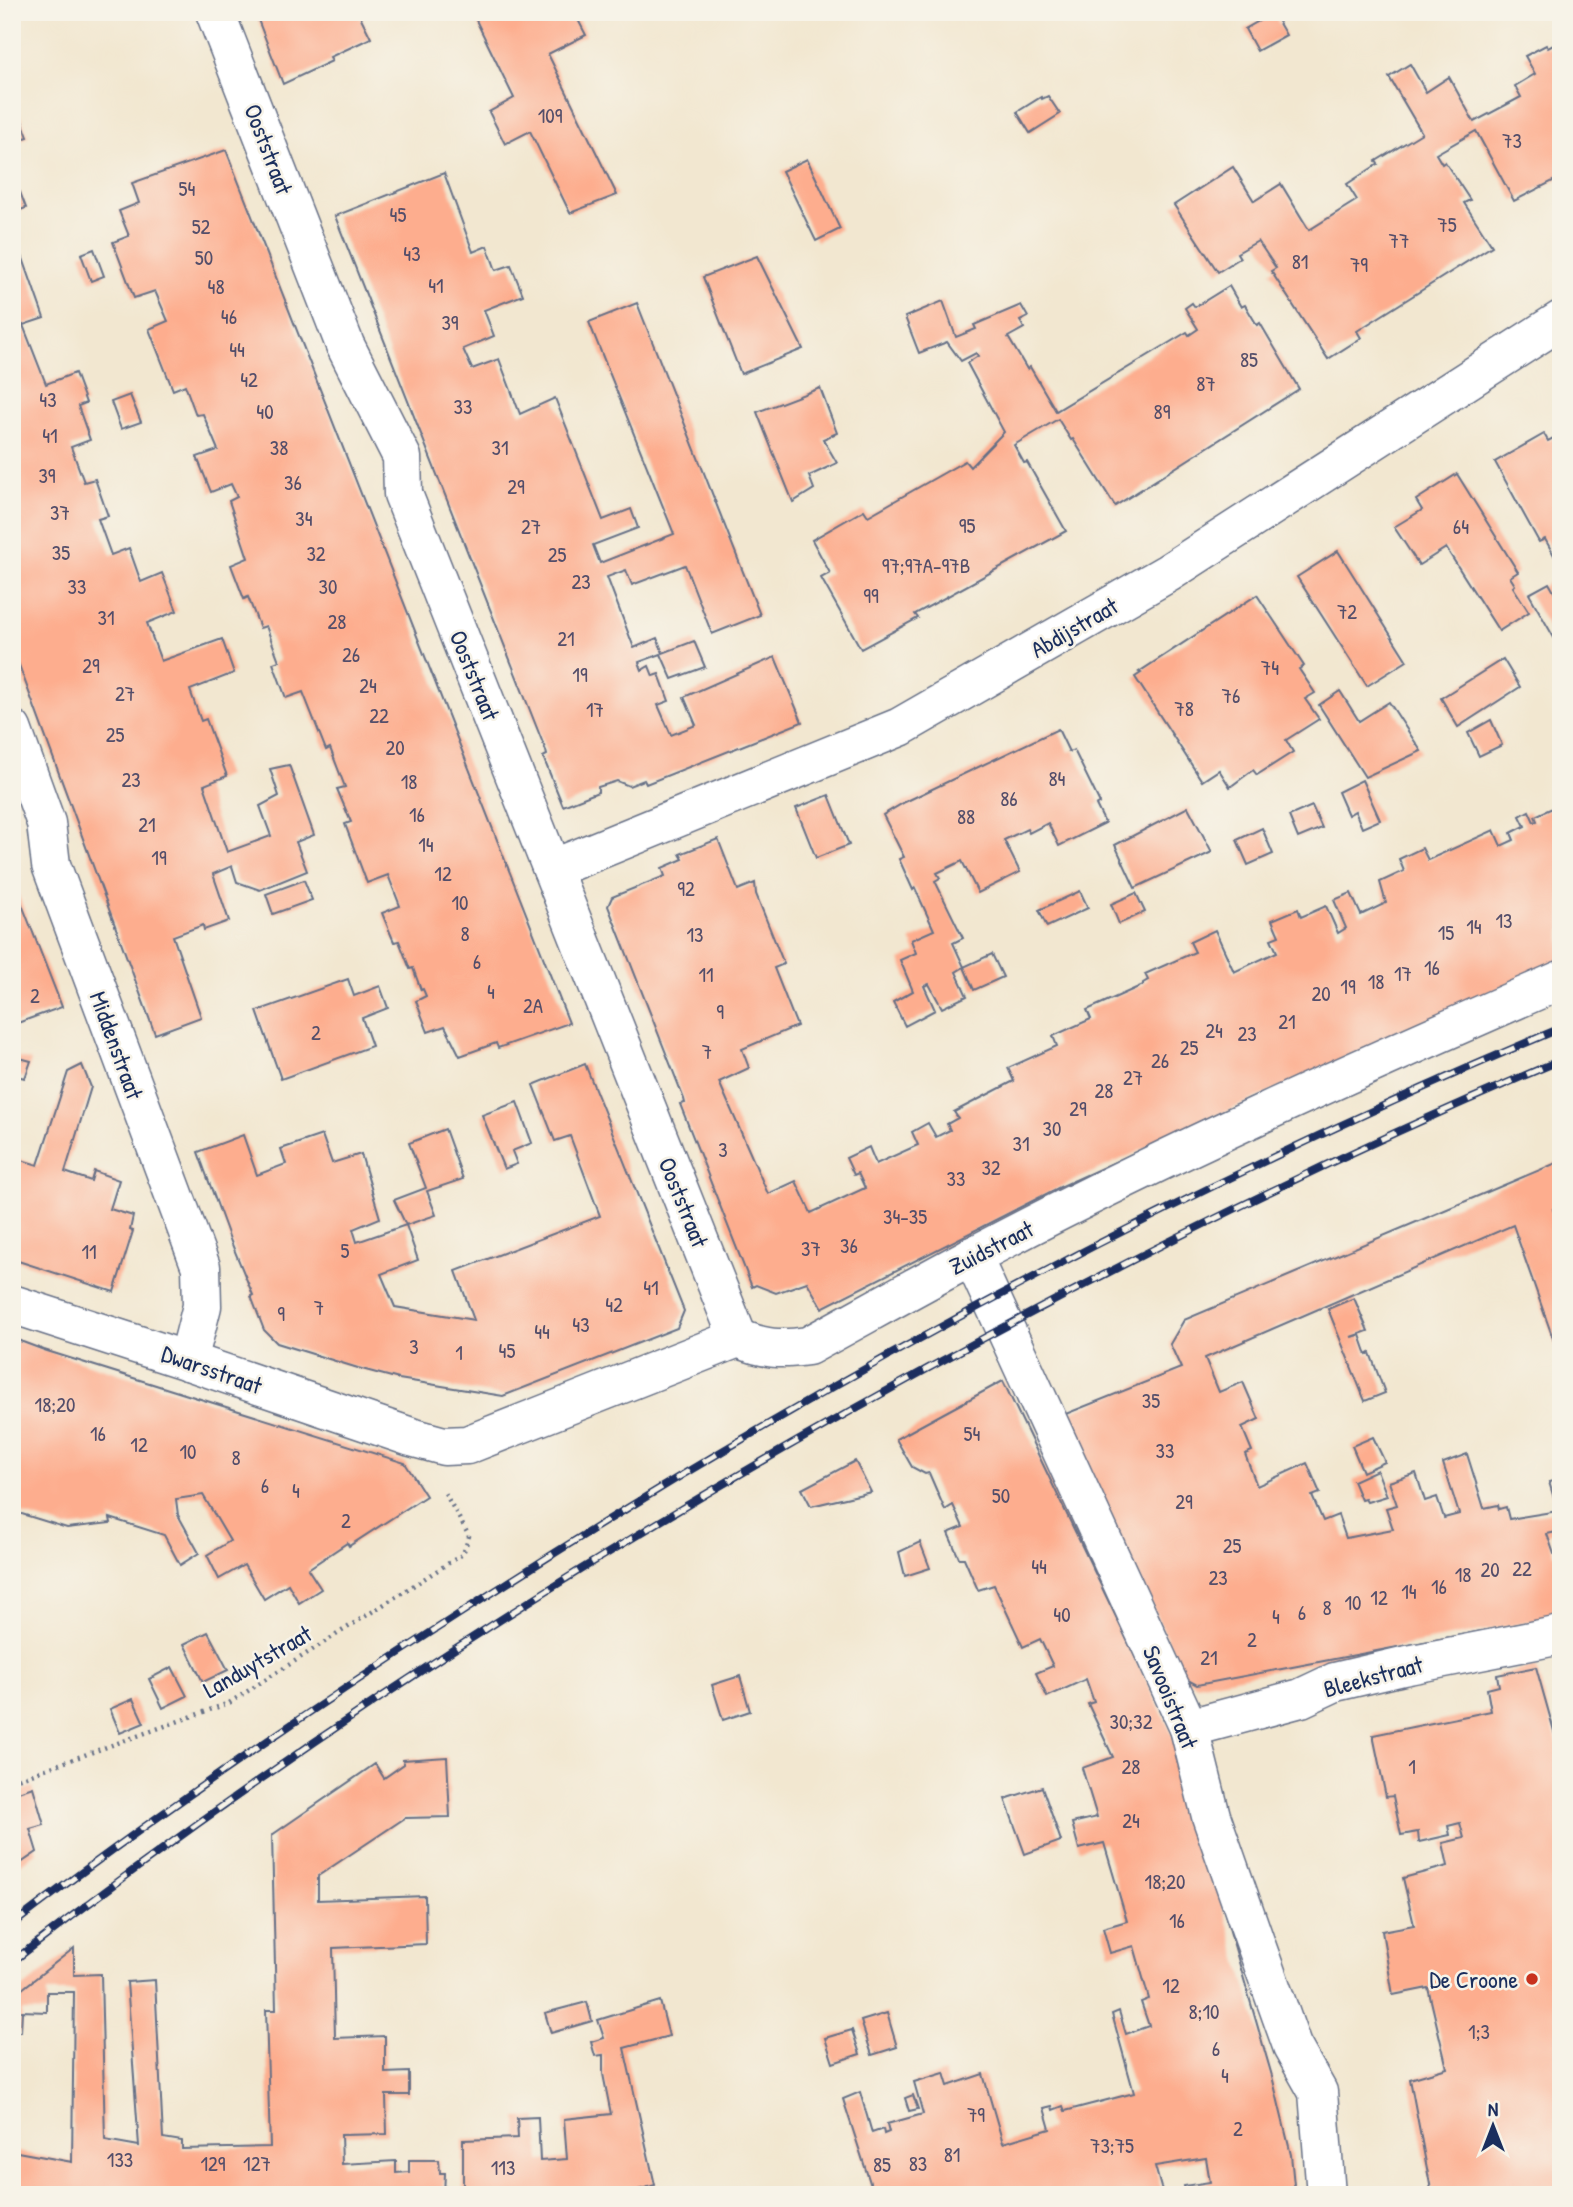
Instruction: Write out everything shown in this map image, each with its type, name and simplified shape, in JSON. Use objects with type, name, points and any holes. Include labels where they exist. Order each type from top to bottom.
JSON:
[{"type":"street","name":"Ooststraat","points":[[215,12],[345,345],[401,457],[403,494],[738,1338]]},
{"type":"street","name":"Abdijstraat","points":[[552,869],[900,727],[1168,573],[1561,320]]},
{"type":"street","name":"Middenstraat","points":[[12,729],[46,823],[51,865],[201,1267],[202,1306],[188,1361]]},
{"type":"street","name":"Zuidstraat","points":[[738,1338],[762,1348],[789,1349],[808,1346],[972,1256],[1185,1151],[1392,1054],[1561,980]]},
{"type":"street","name":"Savooistraat","points":[[972,1256],[1189,1728],[1211,1816],[1254,1939],[1293,2046],[1318,2092],[1325,2195]]},
{"type":"street","name":"Dwarsstraat","points":[[12,1304],[444,1446],[467,1445],[738,1338]]},
{"type":"street","name":"Bleekstraat","points":[[1189,1728],[1301,1698],[1335,1682],[1561,1635]]},
{"type":"path","name":"Landuytstraat","points":[[12,1781],[229,1703],[463,1554]]},
{"type":"building","points":[[255,12],[358,12],[371,38],[330,57],[332,61],[283,84]]},
{"type":"building","points":[[472,12],[574,12],[586,35],[548,54],[617,195],[570,213],[530,131],[505,144],[489,112],[514,98]]},
{"type":"building","points":[[1273,13],[1286,35],[1257,51],[1245,29]]},
{"type":"building","points":[[1561,41],[1561,177],[1514,201],[1476,131],[1436,154],[1442,164],[1445,162],[1470,200],[1464,203],[1492,246],[1357,331],[1361,338],[1328,359],[1271,271],[1276,268],[1258,241],[1237,253],[1240,258],[1218,272],[1174,205],[1233,167],[1254,201],[1281,184],[1309,230],[1357,200],[1347,184],[1378,164],[1376,161],[1422,133],[1389,77],[1410,64],[1426,92],[1449,77],[1474,122],[1521,97],[1515,86],[1535,74],[1525,56]]},
{"type":"building","points":[[12,94],[28,137],[12,142]]},
{"type":"building","points":[[1048,96],[1060,114],[1030,133],[1017,112],[1041,97],[1042,99]]},
{"type":"building","points":[[226,150],[569,1023],[498,1048],[496,1043],[460,1056],[445,1026],[428,1032],[416,1001],[426,996],[413,968],[410,969],[399,941],[394,942],[382,913],[400,906],[388,875],[367,883],[345,824],[351,822],[337,789],[345,787],[330,748],[326,750],[303,692],[286,698],[273,663],[279,661],[266,626],[260,628],[248,597],[244,599],[231,565],[248,558],[229,501],[237,497],[231,484],[211,492],[197,457],[218,450],[203,414],[196,415],[185,385],[173,390],[149,329],[168,321],[155,291],[134,298],[113,242],[129,236],[119,211],[139,203],[132,183]]},
{"type":"building","points":[[807,159],[840,229],[816,241],[782,171]]},
{"type":"building","points":[[444,173],[473,252],[487,246],[496,270],[511,265],[523,295],[484,310],[494,336],[463,349],[472,369],[499,359],[520,414],[555,398],[603,520],[631,509],[638,528],[593,545],[600,563],[674,534],[589,322],[637,303],[760,615],[712,634],[685,565],[632,585],[626,570],[607,577],[634,648],[657,638],[663,653],[694,641],[705,667],[672,679],[661,654],[639,662],[642,670],[649,666],[653,676],[659,674],[669,701],[658,705],[671,735],[696,725],[684,697],[775,657],[802,722],[646,784],[644,780],[629,786],[617,781],[598,787],[598,792],[563,806],[543,757],[547,755],[546,751],[335,216]]},
{"type":"building","points":[[20,192],[26,208],[12,213],[12,195]]},
{"type":"building","points":[[13,230],[44,318],[23,325],[46,384],[75,373],[86,403],[78,406],[90,440],[71,447],[84,482],[95,479],[108,516],[98,519],[111,555],[129,548],[141,582],[162,573],[177,611],[147,623],[161,661],[222,639],[234,673],[190,690],[201,721],[206,719],[227,776],[204,785],[227,852],[271,836],[260,806],[279,796],[270,769],[289,765],[314,835],[296,842],[307,871],[260,890],[237,882],[232,866],[213,874],[229,921],[204,930],[203,925],[173,936],[201,1017],[155,1034],[12,646]]},
{"type":"building","points":[[94,249],[104,276],[91,281],[81,254]]},
{"type":"building","points":[[757,256],[803,349],[741,374],[703,277]]},
{"type":"building","points":[[1229,286],[1241,307],[1245,305],[1257,325],[1260,323],[1299,389],[1115,506],[1058,419],[1014,445],[1024,463],[1027,462],[1066,531],[915,614],[918,618],[861,649],[821,578],[830,573],[812,540],[864,510],[868,516],[965,461],[970,467],[1004,432],[967,363],[978,356],[976,353],[961,361],[947,342],[919,353],[905,317],[943,301],[956,337],[976,329],[974,325],[1021,305],[1028,317],[1020,321],[1024,328],[1008,337],[1027,369],[1030,367],[1056,411],[1187,332],[1189,335],[1198,329],[1185,308],[1192,303],[1195,307]]},
{"type":"building","points":[[820,388],[837,433],[823,439],[837,463],[809,476],[814,489],[793,502],[757,412]]},
{"type":"building","points":[[130,395],[141,422],[121,429],[111,402]]},
{"type":"building","points":[[1544,434],[1548,441],[1561,434],[1561,554],[1555,557],[1545,539],[1539,542],[1495,462]]},
{"type":"building","points":[[1457,474],[1518,572],[1510,577],[1515,585],[1513,587],[1529,612],[1499,631],[1446,548],[1419,565],[1394,527],[1422,510],[1416,500]]},
{"type":"building","points":[[1338,551],[1407,661],[1367,686],[1297,577]]},
{"type":"building","points":[[1549,583],[1561,604],[1561,650],[1529,594]]},
{"type":"building","points":[[1257,595],[1304,666],[1299,669],[1315,693],[1305,699],[1319,719],[1286,740],[1293,752],[1257,775],[1253,770],[1230,787],[1219,770],[1202,781],[1135,677]]},
{"type":"building","points":[[1503,659],[1520,687],[1458,727],[1441,698]]},
{"type":"building","points":[[1340,691],[1359,721],[1389,702],[1421,751],[1365,777],[1319,705]]},
{"type":"building","points":[[1491,720],[1502,745],[1479,756],[1468,733]]},
{"type":"building","points":[[1058,729],[1069,752],[1074,750],[1100,803],[1096,805],[1105,823],[1059,846],[1048,823],[1029,833],[1027,829],[1004,840],[1020,872],[978,893],[962,861],[937,873],[940,878],[935,881],[963,938],[953,943],[964,967],[956,972],[967,996],[942,1008],[929,984],[924,986],[935,1010],[905,1026],[893,1002],[913,991],[900,960],[916,953],[911,940],[934,930],[899,859],[904,857],[883,815]]},
{"type":"building","points":[[1362,780],[1380,820],[1362,828],[1355,811],[1348,815],[1338,792]]},
{"type":"building","points":[[829,795],[849,845],[816,858],[796,808]]},
{"type":"building","points":[[1561,804],[1561,960],[1060,1187],[822,1308],[807,1282],[776,1293],[756,1285],[752,1287],[680,1104],[685,1103],[684,1099],[608,906],[612,897],[665,876],[662,868],[683,859],[680,854],[718,839],[738,890],[755,883],[756,894],[784,964],[774,968],[797,1026],[742,1049],[749,1068],[719,1082],[768,1194],[796,1181],[811,1213],[865,1188],[858,1173],[854,1175],[846,1158],[869,1147],[876,1164],[918,1145],[912,1132],[928,1123],[936,1137],[950,1130],[947,1124],[958,1118],[954,1112],[1014,1081],[1008,1068],[1057,1046],[1053,1036],[1091,1019],[1087,1010],[1143,985],[1148,980],[1145,974],[1195,952],[1190,942],[1215,930],[1234,972],[1277,952],[1271,939],[1279,936],[1272,920],[1298,909],[1301,917],[1326,906],[1338,933],[1346,928],[1334,900],[1351,893],[1361,915],[1386,903],[1380,882],[1404,871],[1399,859],[1422,848],[1428,860],[1494,830],[1501,846],[1514,840],[1511,833],[1525,826],[1520,816],[1529,811],[1534,822],[1537,821],[1535,816]]},
{"type":"building","points":[[1312,806],[1322,828],[1298,838],[1289,816]]},
{"type":"building","points":[[1188,807],[1212,852],[1135,888],[1115,845]]},
{"type":"building","points":[[1262,828],[1273,854],[1248,865],[1237,840]]},
{"type":"building","points":[[12,879],[62,1007],[12,1025]]},
{"type":"building","points":[[304,880],[312,900],[273,914],[266,894]]},
{"type":"building","points":[[1080,891],[1088,908],[1047,927],[1039,910]]},
{"type":"building","points":[[1136,893],[1145,912],[1119,924],[1111,904]]},
{"type":"building","points":[[992,954],[1003,977],[974,990],[964,967]]},
{"type":"building","points":[[348,979],[354,996],[380,986],[388,1008],[362,1018],[372,1046],[281,1079],[257,1011]]},
{"type":"building","points":[[12,1056],[31,1061],[25,1078],[12,1075]]},
{"type":"building","points":[[585,1064],[684,1311],[677,1328],[503,1396],[399,1379],[358,1368],[277,1343],[264,1330],[198,1152],[243,1135],[257,1175],[286,1164],[281,1149],[322,1135],[332,1163],[361,1154],[380,1218],[353,1229],[357,1242],[406,1225],[418,1260],[381,1274],[395,1307],[474,1320],[456,1271],[600,1216],[570,1136],[555,1141],[533,1085]]},
{"type":"building","points":[[82,1065],[91,1087],[65,1172],[91,1181],[94,1171],[119,1180],[110,1209],[133,1216],[130,1230],[133,1231],[114,1292],[12,1259],[12,1157],[38,1165],[68,1072]]},
{"type":"building","points":[[517,1102],[532,1143],[512,1151],[517,1164],[504,1169],[482,1115]]},
{"type":"building","points":[[445,1129],[463,1179],[427,1191],[436,1215],[406,1225],[394,1200],[426,1188],[409,1143]]},
{"type":"building","points":[[1561,1161],[1561,1206],[1553,1209],[1561,1231],[1561,1361],[1513,1225],[1205,1358],[1219,1392],[1243,1382],[1259,1419],[1242,1427],[1252,1451],[1245,1454],[1257,1486],[1307,1463],[1320,1493],[1312,1496],[1323,1521],[1338,1515],[1346,1538],[1393,1529],[1386,1508],[1397,1505],[1389,1482],[1416,1473],[1425,1501],[1437,1497],[1444,1518],[1459,1514],[1443,1463],[1467,1454],[1484,1508],[1498,1505],[1499,1509],[1506,1507],[1509,1519],[1558,1511],[1549,1482],[1561,1479],[1561,1531],[1547,1534],[1554,1554],[1561,1553],[1561,1616],[1197,1685],[1186,1679],[1063,1415],[1181,1368],[1170,1344],[1184,1320]]},
{"type":"building","points":[[1354,1298],[1368,1331],[1351,1337],[1360,1335],[1385,1393],[1365,1401],[1328,1309]]},
{"type":"building","points":[[12,1338],[405,1463],[426,1496],[308,1569],[321,1589],[299,1603],[288,1584],[264,1599],[244,1565],[219,1579],[207,1555],[230,1541],[203,1495],[176,1499],[178,1515],[199,1553],[180,1565],[164,1535],[110,1518],[111,1523],[67,1528],[12,1511]]},
{"type":"building","points":[[1003,1381],[1174,1738],[1272,2076],[1291,2155],[1295,2195],[1186,2195],[1184,2186],[1210,2182],[1206,2158],[1155,2166],[1163,2195],[874,2195],[843,2099],[860,2092],[872,2133],[883,2129],[884,2134],[889,2132],[887,2124],[923,2114],[914,2082],[944,2073],[948,2086],[983,2074],[1003,2143],[1050,2129],[1044,2108],[1052,2106],[1053,2110],[1063,2106],[1065,2111],[1134,2093],[1112,2014],[1119,2011],[1126,2034],[1149,2026],[1141,2002],[1149,1999],[1134,1946],[1110,1953],[1103,1928],[1127,1921],[1104,1843],[1079,1849],[1072,1823],[1097,1817],[1082,1768],[1113,1757],[1088,1704],[1094,1702],[1086,1679],[1047,1697],[1036,1673],[1053,1666],[1040,1639],[1023,1647],[994,1585],[978,1590],[964,1558],[959,1558],[948,1533],[963,1527],[953,1505],[945,1510],[929,1473],[925,1474],[912,1467],[896,1439]]},
{"type":"building","points":[[1373,1437],[1385,1462],[1363,1472],[1352,1446]]},
{"type":"building","points":[[855,1461],[871,1492],[811,1506],[802,1489]]},
{"type":"building","points":[[1377,1470],[1387,1496],[1367,1502],[1365,1499],[1361,1500],[1353,1481]]},
{"type":"building","points":[[920,1542],[930,1568],[905,1576],[899,1552]]},
{"type":"building","points":[[208,1632],[228,1670],[203,1682],[184,1644]]},
{"type":"building","points":[[172,1667],[187,1696],[163,1708],[149,1679]]},
{"type":"building","points":[[1536,1667],[1561,1756],[1561,2195],[1432,2195],[1410,2079],[1447,2068],[1428,1988],[1393,1995],[1382,1931],[1414,1925],[1403,1878],[1448,1866],[1443,1843],[1464,1838],[1460,1823],[1448,1826],[1450,1835],[1419,1842],[1418,1832],[1401,1835],[1393,1796],[1386,1797],[1373,1735],[1491,1711],[1487,1689],[1499,1686],[1497,1675]]},
{"type":"building","points":[[740,1676],[750,1711],[723,1720],[712,1685]]},
{"type":"building","points":[[133,1699],[144,1723],[120,1733],[110,1709]]},
{"type":"building","points":[[447,1757],[450,1817],[405,1818],[318,1876],[318,1900],[425,1896],[426,1944],[333,1948],[335,2038],[385,2036],[385,2073],[409,2072],[409,2095],[386,2095],[387,2134],[341,2135],[342,2164],[396,2161],[396,2173],[409,2172],[409,2160],[439,2160],[440,2173],[445,2173],[444,2195],[12,2195],[12,2151],[72,2162],[74,1992],[47,1992],[47,2012],[22,2011],[21,2032],[12,2032],[12,1997],[74,1948],[74,1975],[101,1974],[105,2140],[139,2146],[127,1982],[155,1980],[163,2138],[182,2141],[182,2149],[270,2147],[266,2010],[276,2010],[272,1835],[375,1764],[384,1778],[404,1764],[403,1760]]},
{"type":"building","points":[[33,1787],[44,1825],[30,1829],[37,1852],[12,1869],[12,1794]]},
{"type":"building","points":[[1042,1787],[1061,1841],[1025,1854],[1005,1799]]},
{"type":"building","points":[[660,2001],[669,2036],[624,2048],[655,2185],[638,2190],[639,2195],[463,2195],[463,2140],[518,2138],[517,2118],[538,2117],[540,2161],[567,2159],[564,2119],[611,2114],[603,2074],[603,2055],[595,2056],[591,2042],[604,2038],[598,2020]]},
{"type":"building","points":[[587,2002],[592,2021],[551,2033],[545,2013]]},
{"type":"building","points":[[887,2013],[897,2047],[872,2055],[861,2021]]},
{"type":"building","points":[[852,2030],[860,2054],[833,2063],[825,2038]]},
{"type":"building","points":[[913,2095],[918,2109],[909,2111],[905,2098]]},
{"type":"railway","points":[[12,1925],[176,1804],[343,1690],[588,1532],[722,1451],[858,1373],[1134,1225],[1417,1090],[1561,1028]]},
{"type":"railway","points":[[12,1962],[233,1798],[347,1720],[462,1644],[697,1500],[936,1364],[1089,1282],[1323,1166],[1561,1060]]},
{"type":"place","name":"De Croone","points":[[1532,1979]]}]
